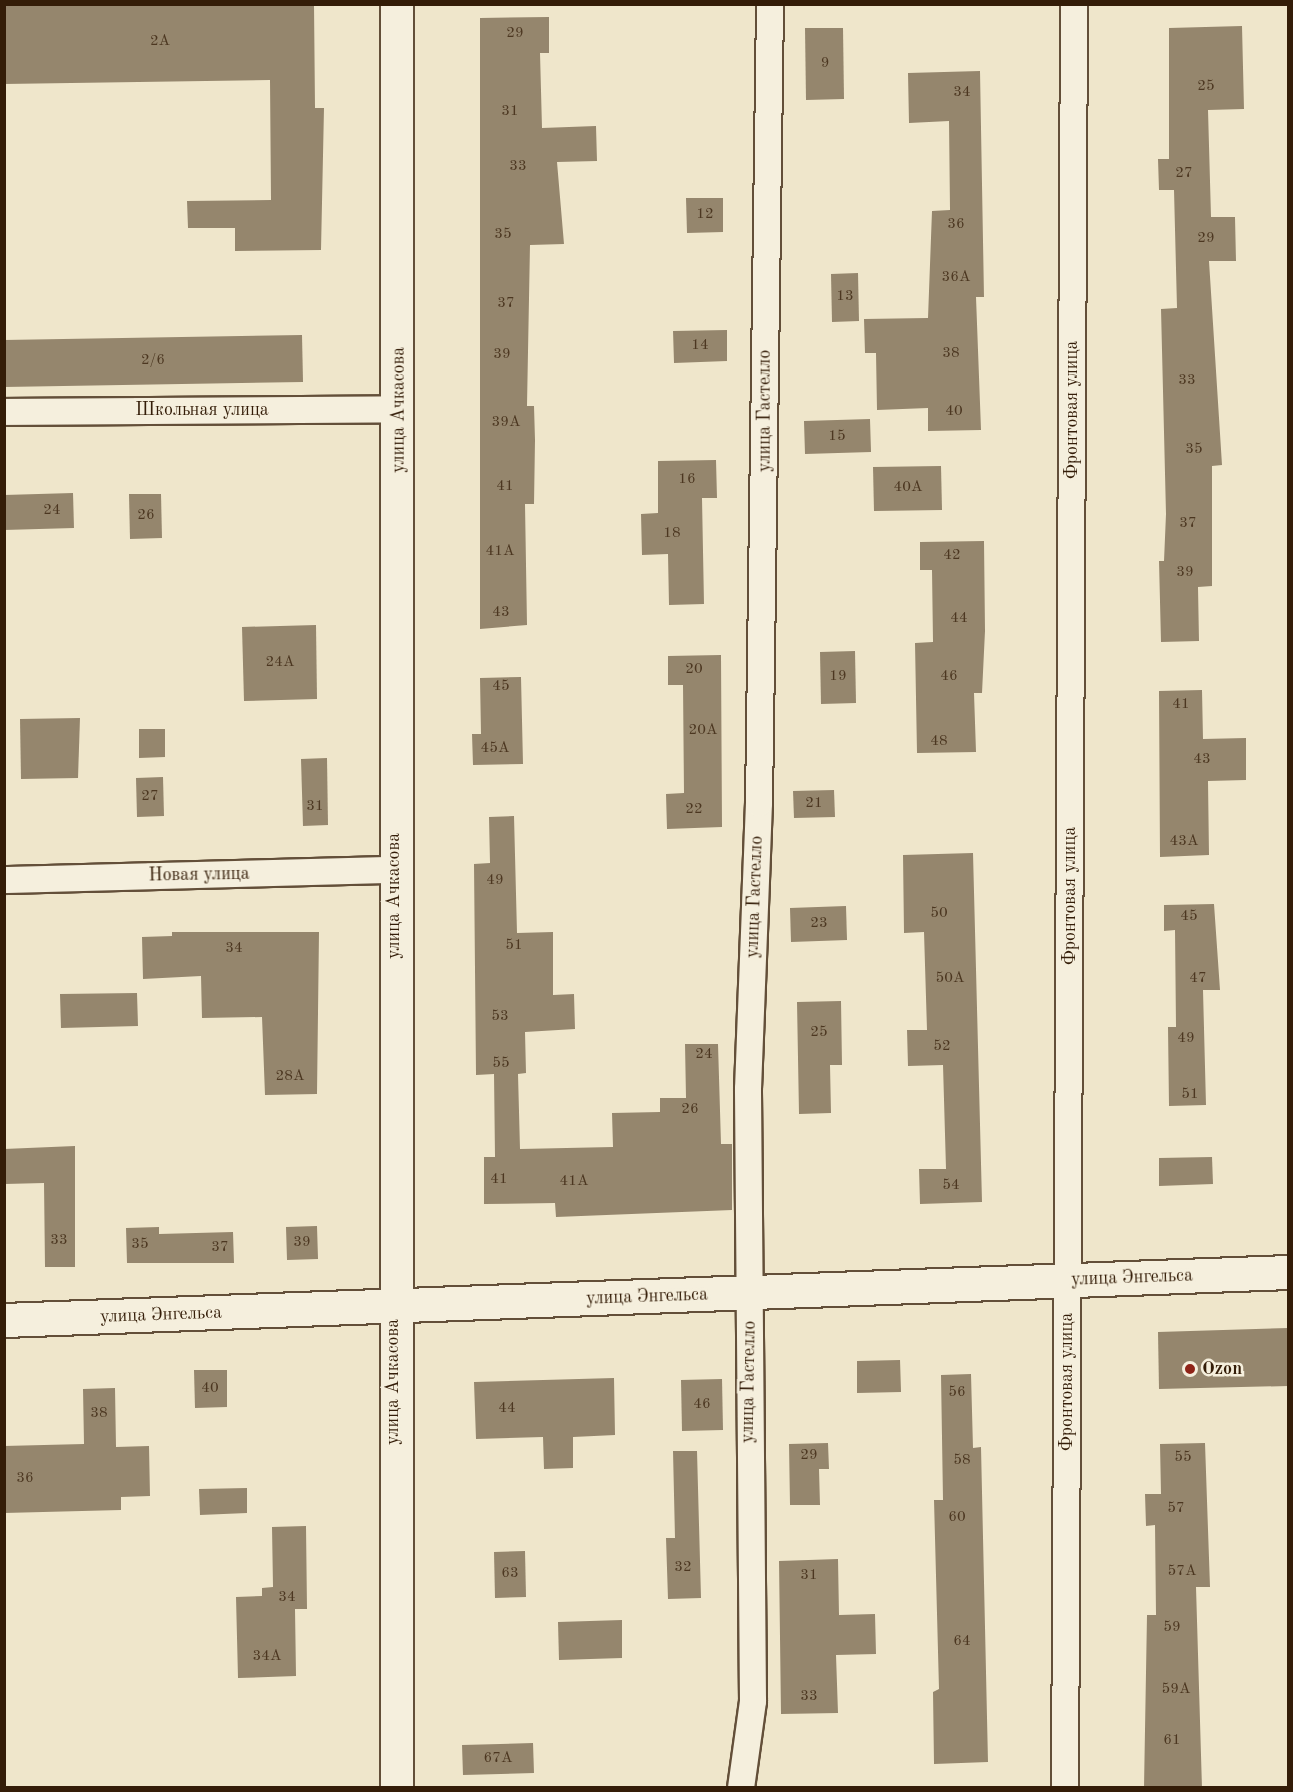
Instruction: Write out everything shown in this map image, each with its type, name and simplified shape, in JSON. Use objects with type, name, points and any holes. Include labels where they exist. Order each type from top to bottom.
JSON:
[{"type":"main road","name":"улица Энгельса","points":[[4,1320],[393,1308],[1288,1272]]},
{"type":"street","name":"улица Ачкасова","points":[[397,4],[400,409],[393,870],[393,1308],[397,1788]]},
{"type":"street","name":"улица Гастелло","points":[[741,1788],[753,1701],[747,1471],[751,1293],[748,1089],[759,803],[770,4]]},
{"type":"street","name":"Фронтовая улица","points":[[1065,1788],[1074,4]]},
{"type":"street","name":"Школьная улица","points":[[4,412],[400,409]]},
{"type":"street","name":"Новая улица","points":[[4,880],[393,870]]},
{"type":"building","points":[[4,4],[314,4],[315,108],[324,108],[321,250],[235,251],[235,228],[188,228],[187,201],[271,200],[270,80],[4,84]]},
{"type":"building","points":[[549,17],[549,53],[540,53],[542,128],[596,126],[597,161],[557,162],[564,244],[530,245],[527,406],[534,406],[535,440],[534,504],[525,504],[527,625],[480,629],[480,18]]},
{"type":"building","points":[[1242,26],[1244,109],[1208,110],[1211,217],[1235,217],[1236,261],[1209,261],[1222,465],[1212,466],[1212,586],[1198,587],[1199,641],[1161,642],[1159,561],[1164,561],[1166,514],[1161,309],[1177,308],[1174,190],[1159,190],[1158,159],[1169,159],[1169,28]]},
{"type":"building","points":[[805,28],[843,28],[844,99],[806,100]]},
{"type":"building","points":[[980,71],[984,297],[976,297],[981,430],[928,431],[928,408],[877,410],[876,353],[865,353],[864,319],[928,318],[932,211],[950,210],[949,121],[909,123],[908,73]]},
{"type":"building","points":[[686,198],[723,198],[723,232],[687,233]]},
{"type":"building","points":[[858,273],[859,321],[832,322],[831,274]]},
{"type":"building","points":[[727,330],[727,361],[674,363],[673,331]]},
{"type":"building","points":[[302,335],[303,382],[4,387],[4,340]]},
{"type":"building","points":[[870,419],[871,452],[805,454],[804,421]]},
{"type":"building","points":[[716,460],[717,498],[702,498],[704,604],[669,605],[668,554],[642,555],[641,514],[658,513],[658,461]]},
{"type":"building","points":[[941,466],[942,510],[874,511],[873,467]]},
{"type":"building","points":[[73,493],[74,528],[4,530],[4,495]]},
{"type":"building","points":[[129,494],[161,494],[162,538],[130,539]]},
{"type":"building","points":[[984,541],[985,631],[982,693],[974,693],[976,752],[917,753],[915,643],[933,642],[932,570],[920,570],[920,542]]},
{"type":"building","points":[[316,625],[317,699],[244,701],[242,627]]},
{"type":"building","points":[[855,651],[856,703],[821,704],[820,652]]},
{"type":"building","points":[[721,655],[722,827],[667,829],[666,794],[684,793],[683,685],[668,685],[668,656]]},
{"type":"building","points":[[521,677],[523,764],[473,765],[472,734],[481,734],[480,678]]},
{"type":"building","points":[[1202,690],[1203,739],[1246,738],[1246,780],[1208,781],[1209,855],[1160,857],[1159,691]]},
{"type":"building","points":[[80,718],[78,778],[21,779],[20,719]]},
{"type":"building","points":[[139,729],[165,729],[165,757],[139,758]]},
{"type":"building","points":[[327,758],[328,825],[303,826],[301,759]]},
{"type":"building","points":[[163,777],[164,816],[137,817],[136,778]]},
{"type":"building","points":[[834,790],[835,817],[794,818],[793,791]]},
{"type":"building","points":[[514,816],[517,933],[553,932],[553,995],[574,994],[575,1029],[525,1032],[526,1073],[518,1074],[520,1149],[613,1147],[612,1113],[660,1112],[660,1098],[686,1098],[685,1044],[718,1044],[721,1144],[732,1144],[732,1210],[556,1217],[555,1203],[484,1204],[484,1157],[495,1157],[494,1074],[476,1075],[474,864],[490,863],[489,817]]},
{"type":"building","points":[[973,853],[982,1202],[920,1204],[919,1169],[946,1169],[943,1065],[908,1066],[907,1030],[927,1030],[924,932],[904,933],[903,855]]},
{"type":"building","points":[[1214,904],[1220,990],[1203,990],[1206,1105],[1169,1106],[1168,1027],[1176,1027],[1175,930],[1164,931],[1164,905]]},
{"type":"building","points":[[846,906],[847,940],[791,942],[790,908]]},
{"type":"building","points":[[172,932],[319,932],[317,1094],[265,1095],[262,1017],[202,1018],[201,976],[143,979],[142,937],[172,936]]},
{"type":"building","points":[[137,993],[138,1026],[61,1028],[60,994]]},
{"type":"building","points":[[841,1001],[842,1065],[830,1065],[831,1113],[799,1114],[797,1002]]},
{"type":"building","points":[[75,1146],[75,1267],[45,1267],[44,1183],[5,1184],[4,1149]]},
{"type":"building","points":[[1212,1157],[1213,1184],[1159,1186],[1159,1158]]},
{"type":"building","points":[[317,1226],[318,1259],[287,1260],[286,1227]]},
{"type":"building","points":[[159,1227],[159,1234],[233,1232],[234,1263],[127,1263],[126,1228]]},
{"type":"building","points":[[1288,1328],[1288,1386],[1159,1389],[1158,1332]]},
{"type":"building","points":[[900,1360],[901,1392],[857,1393],[857,1361]]},
{"type":"building","points":[[194,1370],[227,1370],[227,1407],[195,1408]]},
{"type":"building","points":[[971,1374],[973,1448],[981,1447],[988,1762],[934,1764],[933,1692],[939,1689],[934,1500],[943,1500],[941,1375]]},
{"type":"building","points":[[614,1378],[615,1435],[573,1437],[573,1468],[544,1469],[543,1437],[476,1439],[474,1382]]},
{"type":"building","points":[[722,1379],[723,1430],[682,1431],[681,1380]]},
{"type":"building","points":[[115,1388],[116,1447],[149,1446],[150,1496],[121,1497],[121,1510],[4,1513],[4,1446],[84,1444],[83,1389]]},
{"type":"building","points":[[828,1443],[829,1469],[819,1469],[820,1505],[790,1505],[789,1444]]},
{"type":"building","points":[[1205,1443],[1210,1587],[1196,1587],[1202,1788],[1144,1788],[1147,1615],[1156,1615],[1155,1525],[1146,1526],[1145,1494],[1161,1494],[1160,1444]]},
{"type":"building","points":[[673,1451],[697,1451],[701,1598],[668,1599],[666,1538],[675,1538]]},
{"type":"building","points":[[247,1488],[247,1513],[200,1515],[199,1489]]},
{"type":"building","points":[[306,1526],[307,1609],[295,1609],[296,1676],[238,1678],[236,1597],[262,1596],[262,1588],[273,1587],[272,1527]]},
{"type":"building","points":[[525,1551],[526,1597],[495,1598],[494,1552]]},
{"type":"building","points":[[838,1559],[839,1615],[875,1614],[876,1654],[836,1655],[838,1713],[781,1714],[779,1561]]},
{"type":"building","points":[[622,1620],[622,1658],[559,1660],[558,1622]]},
{"type":"building","points":[[533,1743],[534,1773],[463,1775],[462,1745]]},
{"type":"place","name":"Ozon","points":[[1190,1369]]}]
